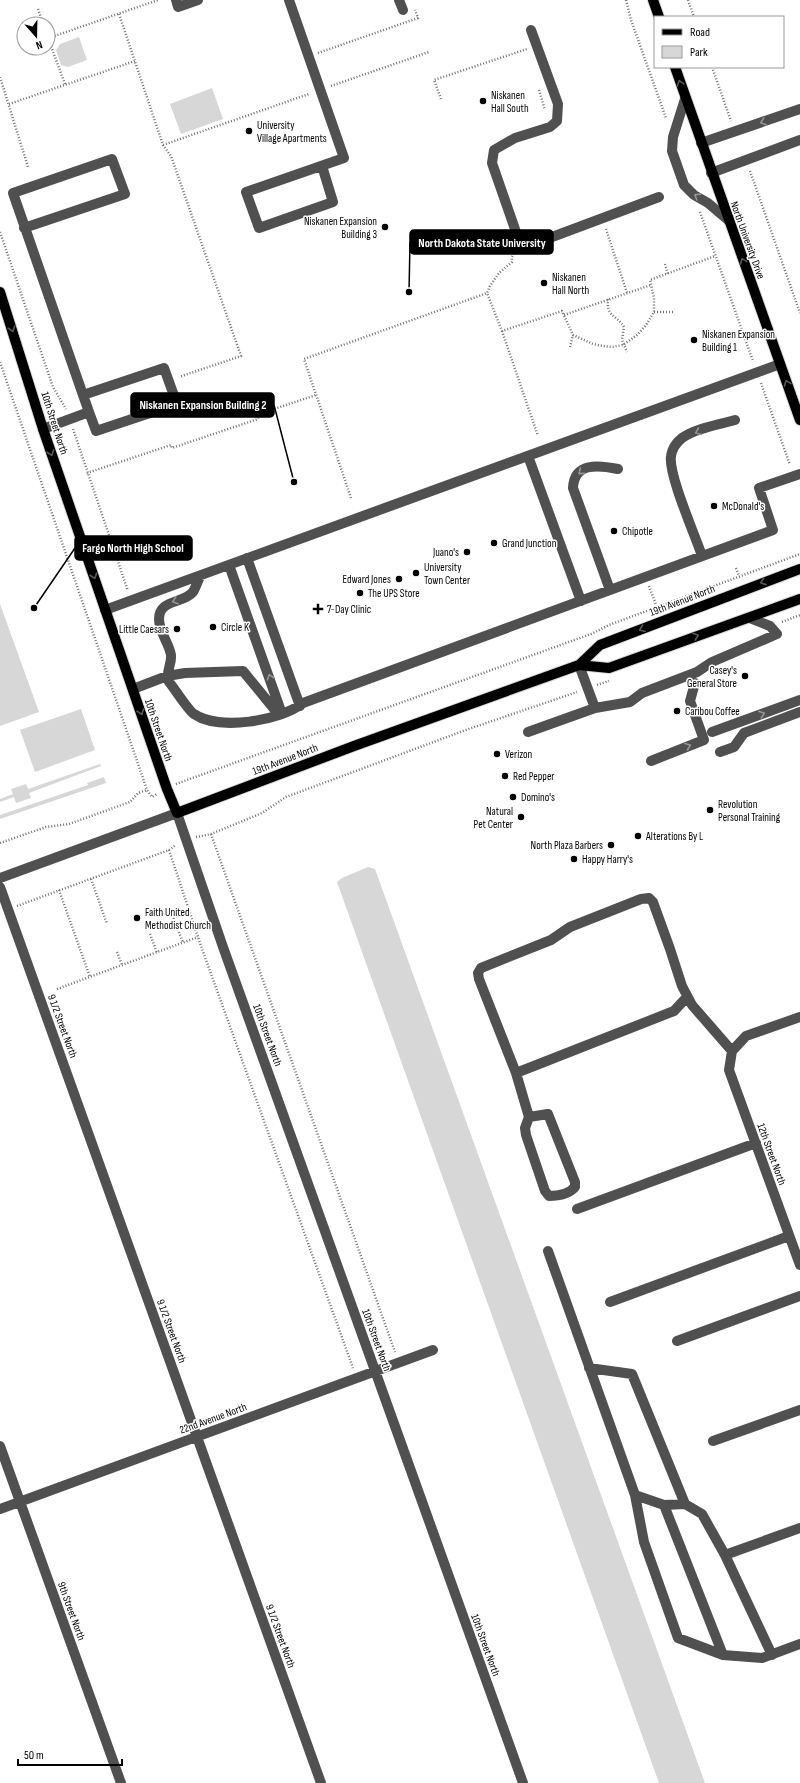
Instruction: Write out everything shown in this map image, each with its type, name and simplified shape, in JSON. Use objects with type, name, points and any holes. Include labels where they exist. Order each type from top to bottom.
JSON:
[{"type":"main road","points":[[653,0],[659,16]]},
{"type":"main road","name":"North University Drive","points":[[675,68],[685,99],[800,420]]},
{"type":"main road","name":"10th Street North","points":[[0,292],[43,429],[167,789],[177,813]]},
{"type":"main road","name":"19th Avenue North","points":[[177,813],[347,748],[579,665],[600,645],[800,569]]},
{"type":"main road","name":"19th Avenue North","points":[[579,665],[609,668],[800,599]]},
{"type":"street","points":[[176,0],[178,7],[198,0]]},
{"type":"street","points":[[289,0],[344,158],[246,192],[259,228],[333,202],[322,166]]},
{"type":"street","points":[[531,30],[558,104],[558,114],[557,121],[550,126],[502,144],[494,150],[492,163],[517,235],[524,242],[536,243],[659,197]]},
{"type":"street","points":[[685,99],[673,137],[672,151],[684,185],[694,195],[708,203],[728,220]]},
{"type":"street","points":[[701,143],[800,109]]},
{"type":"street","points":[[712,173],[800,140]]},
{"type":"street","points":[[24,228],[125,194],[112,159],[13,193],[24,228],[88,412],[96,431],[177,404],[164,368],[83,395]]},
{"type":"street","points":[[105,610],[780,364]]},
{"type":"street","points":[[43,429],[88,412]]},
{"type":"street","points":[[702,556],[675,480],[671,463],[671,454],[674,446],[683,438],[706,428],[735,420]]},
{"type":"street","points":[[528,456],[581,601]]},
{"type":"street","points":[[610,590],[573,488],[573,480],[580,472],[588,467],[605,466],[618,469]]},
{"type":"street","points":[[201,575],[193,592],[184,599],[170,603],[163,608],[160,613],[159,620],[161,630],[171,655],[167,676],[193,713],[207,720],[225,722],[270,719],[300,706],[773,530],[759,488],[797,475]]},
{"type":"street","points":[[247,558],[300,706]]},
{"type":"street","points":[[229,565],[281,715]]},
{"type":"street","points":[[528,732],[595,708],[630,702],[642,692],[696,672],[712,662],[777,634],[770,626],[750,618]]},
{"type":"street","points":[[579,665],[595,708]]},
{"type":"street","points":[[133,689],[167,676],[185,673],[243,671],[281,715]]},
{"type":"street","points":[[651,761],[704,740],[690,701],[695,683]]},
{"type":"street","points":[[712,732],[800,700]]},
{"type":"street","points":[[720,752],[734,747],[744,733],[800,712]]},
{"type":"street","name":"10th Street North","points":[[177,813],[188,840],[223,947],[523,1783]]},
{"type":"street","name":"19th Avenue North","points":[[0,878],[177,813]]},
{"type":"street","name":"9 1/2 Street North","points":[[0,887],[321,1783]]},
{"type":"street","points":[[529,1117],[548,1114],[574,1182],[574,1187],[572,1190],[560,1196],[549,1196],[545,1191],[526,1134],[525,1128],[529,1117],[516,1073],[478,973],[481,968],[551,940],[570,927],[641,898],[649,898],[653,902],[682,986],[692,1005],[732,1051],[746,1036],[800,1017]]},
{"type":"street","points":[[516,1073],[674,1011],[688,997]]},
{"type":"street","name":"12th Street North","points":[[732,1051],[729,1070],[800,1265]]},
{"type":"street","points":[[577,1209],[756,1143]]},
{"type":"street","points":[[610,1302],[789,1236]]},
{"type":"street","points":[[548,1251],[635,1495],[644,1542],[678,1638],[723,1656],[762,1658],[800,1644]]},
{"type":"street","points":[[677,1341],[800,1296]]},
{"type":"street","name":"22nd Avenue North","points":[[0,1509],[433,1350]]},
{"type":"street","points":[[589,1368],[632,1374],[685,1504]]},
{"type":"street","points":[[713,1441],[800,1410]]},
{"type":"street","name":"9th Street North","points":[[0,1446],[121,1783]]},
{"type":"street","points":[[635,1495],[664,1505],[685,1504],[702,1514],[725,1555],[772,1654]]},
{"type":"street","points":[[664,1505],[723,1656]]},
{"type":"street","points":[[725,1555],[800,1528]]},
{"type":"path","points":[[56,35],[158,0]]},
{"type":"path","points":[[626,0],[631,20],[673,137]]},
{"type":"path","points":[[688,0],[694,16]]},
{"type":"path","points":[[309,56],[418,18],[414,6]]},
{"type":"path","points":[[38,9],[40,16]]},
{"type":"path","points":[[119,14],[162,145],[171,156],[240,356],[168,381]]},
{"type":"path","points":[[441,99],[434,80],[537,46]]},
{"type":"path","points":[[162,145],[429,52]]},
{"type":"path","points":[[55,56],[65,84]]},
{"type":"path","points":[[9,104],[134,60]]},
{"type":"path","points":[[712,68],[735,132]]},
{"type":"path","points":[[0,77],[28,167]]},
{"type":"path","points":[[746,160],[800,313]]},
{"type":"path","points":[[694,195],[757,372],[797,475]]},
{"type":"path","points":[[598,230],[605,227],[628,293]]},
{"type":"path","points":[[521,251],[515,251],[512,262],[499,273],[487,293],[502,331],[538,436]]},
{"type":"path","points":[[573,335],[592,344],[612,347],[623,345],[637,336],[654,312],[654,298],[650,280],[716,256]]},
{"type":"path","points":[[665,264],[668,274]]},
{"type":"path","points":[[564,315],[651,285]]},
{"type":"path","points":[[351,498],[304,359],[487,293]]},
{"type":"path","points":[[608,299],[607,307],[609,313],[620,320],[624,327],[623,345],[627,352]]},
{"type":"path","points":[[502,331],[562,311],[573,335],[570,347]]},
{"type":"path","points":[[654,312],[673,312]]},
{"type":"path","points":[[0,362],[147,790],[152,797],[191,778],[346,724],[591,634],[609,624],[800,554]]},
{"type":"path","points":[[87,473],[170,445],[172,448],[180,446],[258,419],[259,414],[316,395]]},
{"type":"path","points":[[736,568],[739,576]]},
{"type":"path","points":[[646,576],[657,607]]},
{"type":"path","points":[[770,626],[800,615]]},
{"type":"path","points":[[8,909],[169,850],[174,845],[211,834],[262,813],[286,797],[463,731],[613,680]]},
{"type":"path","points":[[0,843],[46,826],[69,824],[130,802],[138,793],[147,790]]},
{"type":"path","points":[[211,834],[396,1355]]},
{"type":"path","points":[[169,850],[198,937],[354,1371]]},
{"type":"path","points":[[91,879],[107,924]]},
{"type":"path","points":[[59,890],[90,977]]},
{"type":"path","points":[[164,914],[171,912],[182,943]]},
{"type":"path","points":[[150,934],[156,953]]},
{"type":"path","points":[[57,989],[198,937]]},
{"type":"path","points":[[117,952],[122,965]]},
{"type":"green space","points":[[79,37],[87,60],[68,67],[61,65],[56,50],[60,44]]},
{"type":"green space","points":[[212,88],[223,119],[181,134],[170,104]]},
{"type":"green space","points":[[0,604],[39,712],[0,726]]},
{"type":"green space","points":[[81,709],[95,750],[35,772],[20,730]]},
{"type":"green space","points":[[100,764],[101,766],[29,793],[31,798],[16,803],[14,797],[0,802],[0,799],[13,794],[11,789],[26,784],[28,789]]},
{"type":"green space","points":[[104,777],[106,783],[0,819],[0,815],[88,785],[87,783]]},
{"type":"green space","points":[[368,867],[375,869],[705,1783],[659,1783],[337,882],[342,878]]},
{"type":"place","name":"Niskanen Hall South","points":[[483,101]]},
{"type":"place","name":"University Village Apartments","points":[[249,131]]},
{"type":"place","name":"Niskanen Expansion Building 3","points":[[385,227]]},
{"type":"place","name":"Niskanen Hall North","points":[[544,283]]},
{"type":"place","name":"North Dakota State University","points":[[409,292]]},
{"type":"place","name":"Niskanen Expansion Building 1","points":[[694,340]]},
{"type":"place","name":"Niskanen Expansion Building 2","points":[[294,482]]},
{"type":"place","name":"McDonald's","points":[[714,506]]},
{"type":"place","name":"Chipotle","points":[[614,531]]},
{"type":"place","name":"Grand Junction","points":[[494,543]]},
{"type":"place","name":"Juano's","points":[[467,552]]},
{"type":"place","name":"University Town Center","points":[[416,573]]},
{"type":"place","name":"Edward Jones","points":[[399,579]]},
{"type":"place","name":"The UPS Store","points":[[360,593]]},
{"type":"place","name":"Fargo North High School","points":[[34,608]]},
{"type":"place","name":"7-Day Clinic","points":[[318,609]]},
{"type":"place","name":"Circle K","points":[[213,627]]},
{"type":"place","name":"Little Caesars","points":[[177,629]]},
{"type":"place","name":"Casey's General Store","points":[[745,676]]},
{"type":"place","name":"Caribou Coffee","points":[[677,711]]},
{"type":"place","name":"Verizon","points":[[497,754]]},
{"type":"place","name":"Red Pepper","points":[[505,776]]},
{"type":"place","name":"Domino's","points":[[513,797]]},
{"type":"place","name":"Revolution Personal Training","points":[[710,810]]},
{"type":"place","name":"Natural Pet Center","points":[[521,817]]},
{"type":"place","name":"Alterations By L","points":[[638,836]]},
{"type":"place","name":"North Plaza Barbers","points":[[611,845]]},
{"type":"place","name":"Happy Harry's","points":[[574,859]]},
{"type":"place","name":"Faith United Methodist Church","points":[[137,918]]}]
